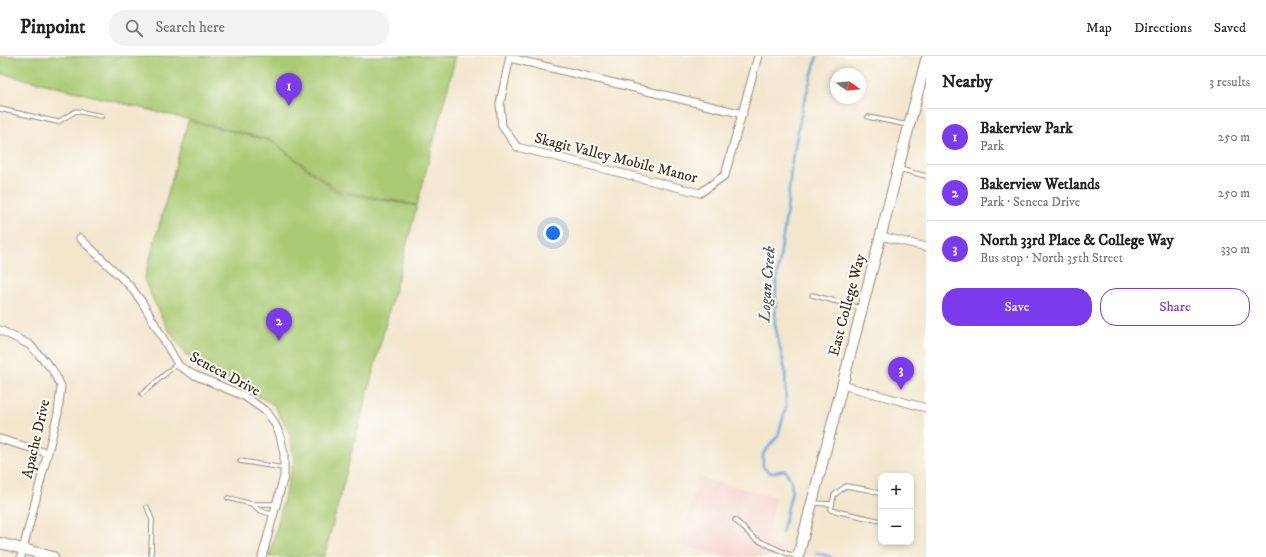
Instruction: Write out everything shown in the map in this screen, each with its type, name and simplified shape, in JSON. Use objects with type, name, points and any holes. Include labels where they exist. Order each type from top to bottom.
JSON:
[{"type":"main road","name":"East College Way","points":[[798,557],[926,60]]},
{"type":"main road","points":[[0,544],[22,553],[52,557]]},
{"type":"street","name":"Skagit Valley Mobile Manor","points":[[510,57],[500,104],[502,126],[517,147],[700,193],[725,175],[758,56]]},
{"type":"street","points":[[510,57],[743,114]]},
{"type":"street","points":[[881,236],[926,247]]},
{"type":"street","name":"Seneca Drive","points":[[80,238],[130,286],[142,302],[178,363],[192,374],[244,396],[267,412],[280,435],[284,454],[284,476],[262,557]]},
{"type":"street","name":"Apache Drive","points":[[0,330],[30,345],[52,370],[61,386],[58,413],[22,553]]},
{"type":"street","points":[[842,385],[926,408]]},
{"type":"street","points":[[0,439],[47,453]]},
{"type":"lane","points":[[0,109],[58,122],[76,111],[102,116]]},
{"type":"lane","points":[[868,117],[909,126]]},
{"type":"lane","points":[[898,169],[926,176]]},
{"type":"lane","points":[[812,296],[862,308]]},
{"type":"lane","points":[[142,394],[178,363]]},
{"type":"lane","points":[[240,461],[284,468]]},
{"type":"lane","points":[[878,493],[846,486],[834,495],[831,510],[878,520]]},
{"type":"lane","points":[[228,498],[252,504],[276,504]]},
{"type":"lane","points":[[812,503],[832,504]]},
{"type":"lane","points":[[252,504],[259,510],[274,515]]},
{"type":"lane","points":[[147,507],[152,520],[151,557]]},
{"type":"lane","points":[[736,520],[755,539],[798,557]]},
{"type":"shaded area","points":[[698,477],[776,497],[767,539],[785,555],[784,557],[727,557],[680,545]]},
{"type":"shaded area","points":[[814,551],[840,557],[813,557]]},
{"type":"green space","points":[[0,56],[456,56],[417,205],[337,190],[271,140],[0,73]]},
{"type":"green space","points":[[188,121],[271,141],[337,192],[417,206],[324,557],[269,557],[294,460],[290,434],[274,405],[186,355],[166,326],[144,280]]},
{"type":"waterway","name":"Logan Creek","points":[[782,533],[792,491],[791,480],[785,470],[770,473],[763,467],[763,454],[778,436],[786,407],[785,370],[775,325],[776,285],[787,209],[792,160],[803,106],[817,56]]},
{"type":"waterway","name":"Logan Creek","points":[[817,553],[831,557]]},
{"type":"place","name":"Bakerview Park","points":[[289,106]]},
{"type":"place","name":"Bakerview Wetlands","points":[[279,341]]},
{"type":"place","name":"North 33rd Place & College Way","points":[[901,390]]}]
